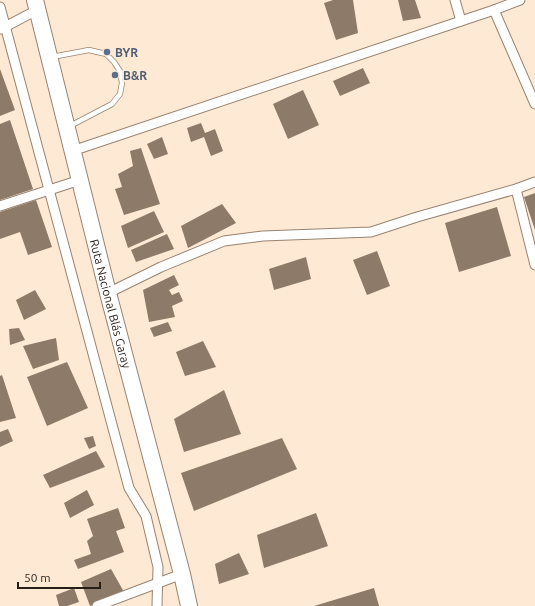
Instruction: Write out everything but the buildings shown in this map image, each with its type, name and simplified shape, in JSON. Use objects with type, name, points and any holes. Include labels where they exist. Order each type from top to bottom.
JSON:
[{"type":"highway","name":"Ruta Nacional Blás Garay","points":[[36,5],[108,293],[182,574],[189,606]]},
{"type":"street","points":[[455,0],[461,21]]},
{"type":"street","points":[[72,151],[520,0]]},
{"type":"street","points":[[3,28],[36,5]]},
{"type":"street","points":[[0,7],[3,28],[49,190],[129,488],[146,516],[158,567],[157,606]]},
{"type":"street","points":[[494,10],[535,104]]},
{"type":"street","points":[[0,206],[80,180]]},
{"type":"street","points":[[108,293],[161,267],[224,242],[263,236],[371,232],[416,217],[516,189],[535,182]]},
{"type":"street","points":[[516,189],[535,265]]},
{"type":"street","points":[[96,606],[182,574]]},
{"type":"lane","points":[[50,57],[89,50],[106,54],[114,62],[120,72],[122,83],[120,94],[112,104],[67,128]]},
{"type":"place","name":"BYR","points":[[107,52]]},
{"type":"place","name":"B&R","points":[[115,75]]}]
